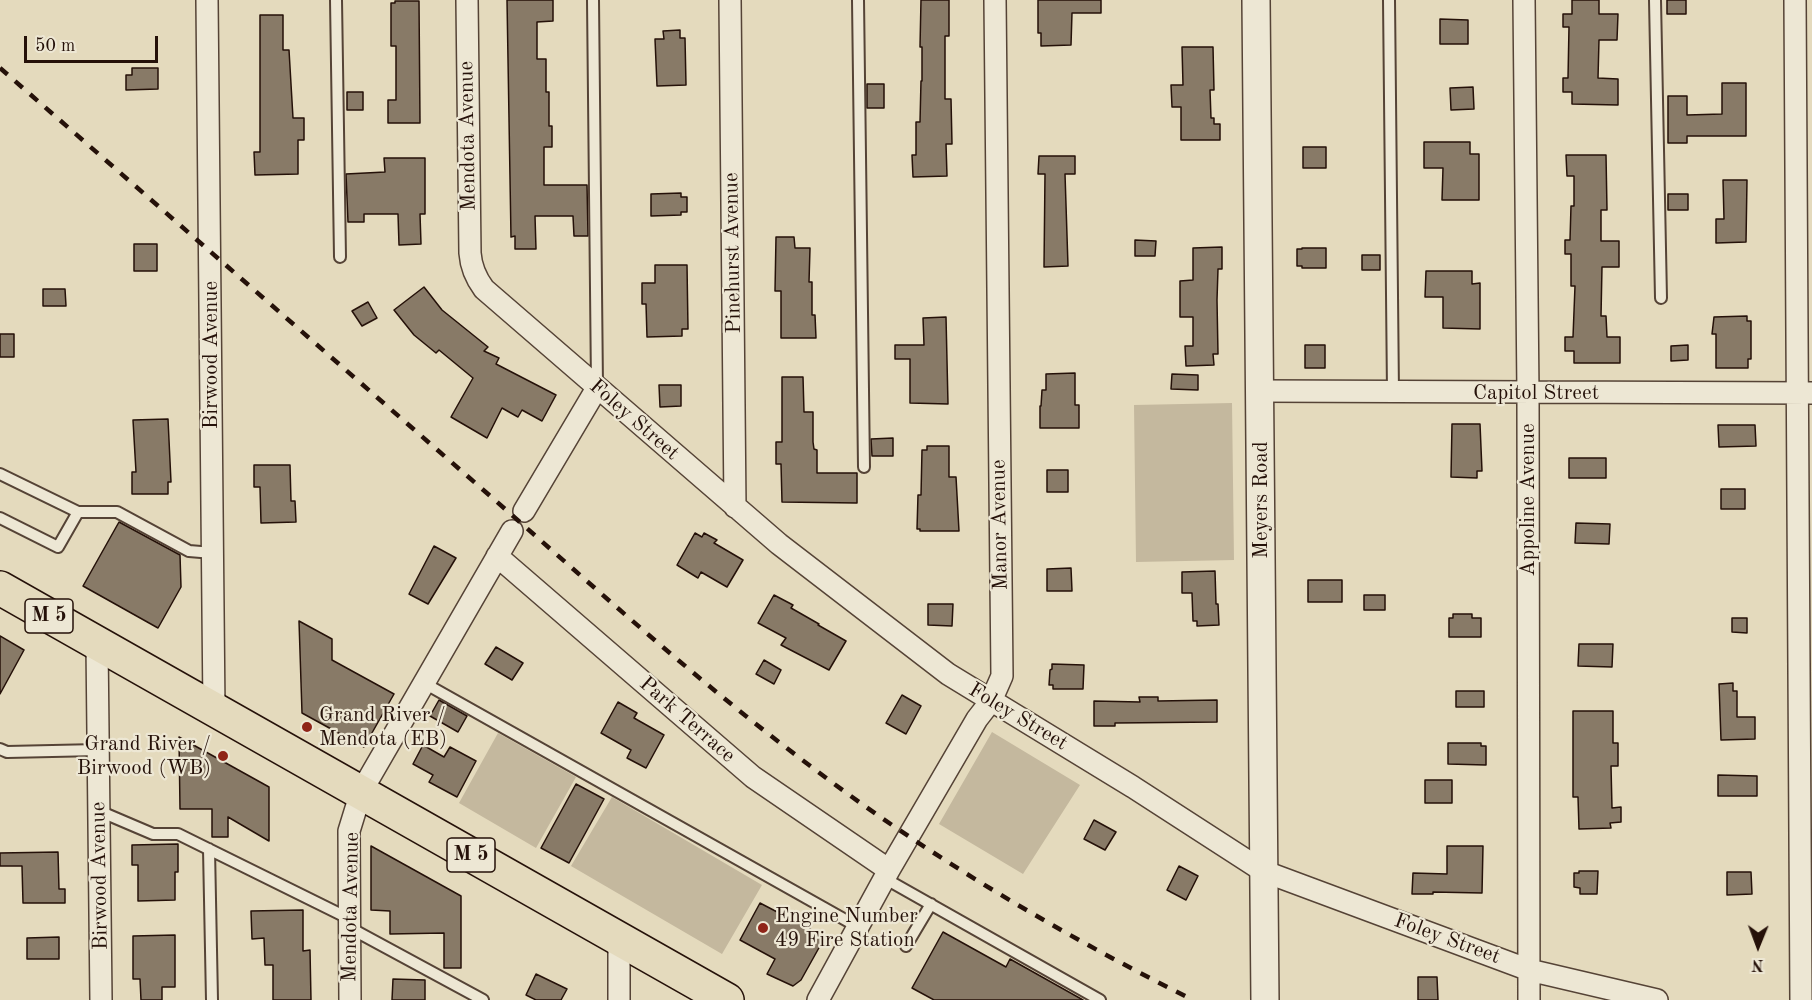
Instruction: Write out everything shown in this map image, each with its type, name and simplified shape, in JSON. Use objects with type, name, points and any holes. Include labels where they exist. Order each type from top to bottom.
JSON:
[{"type":"main road","name":"M 5","points":[[0,588],[727,1000]]},
{"type":"street","name":"Birwood Avenue","points":[[207,0],[214,710]]},
{"type":"street","name":"Mendota Avenue","points":[[467,0],[470,253],[474,272]]},
{"type":"street","name":"Pinehurst Avenue","points":[[730,0],[735,507]]},
{"type":"street","name":"Manor Avenue","points":[[818,1000],[887,874],[977,719],[992,701],[1002,676],[995,0]]},
{"type":"street","name":"Meyers Road","points":[[1256,0],[1265,1000]]},
{"type":"street","name":"Appoline Avenue","points":[[1524,0],[1528,393],[1529,1000]]},
{"type":"street","points":[[1795,0],[1806,393],[1801,1000]]},
{"type":"street","name":"Foley Street","points":[[474,272],[484,289],[735,507],[779,544],[948,674],[1133,787],[1263,872],[1529,970],[1657,1000]]},
{"type":"street","points":[[524,511],[597,388]]},
{"type":"street","name":"Capitol Street","points":[[1260,391],[1806,393]]},
{"type":"street","name":"Mendota Avenue","points":[[350,1000],[350,831],[362,792],[512,531]]},
{"type":"street","name":"Park Terrace","points":[[497,556],[753,777],[887,874]]},
{"type":"street","name":"Birwood Avenue","points":[[97,644],[101,1000]]},
{"type":"street","points":[[619,939],[619,1000]]},
{"type":"lane","points":[[336,0],[340,257]]},
{"type":"lane","points":[[593,0],[597,388]]},
{"type":"lane","points":[[858,0],[864,467]]},
{"type":"lane","points":[[1389,0],[1393,392]]},
{"type":"lane","points":[[1655,0],[1660,298]]},
{"type":"lane","points":[[0,474],[78,512],[117,512],[189,551],[213,553]]},
{"type":"lane","points":[[0,518],[58,547],[78,512]]},
{"type":"lane","points":[[424,683],[858,927]]},
{"type":"lane","points":[[0,749],[7,752],[98,750]]},
{"type":"lane","points":[[99,811],[153,834],[178,834],[209,849],[350,924],[480,999]]},
{"type":"lane","points":[[209,849],[212,1000]]},
{"type":"lane","points":[[887,874],[931,904],[1100,1000]]},
{"type":"lane","points":[[906,946],[931,904]]},
{"type":"shaded area","points":[[1232,403],[1234,560],[1136,562],[1134,405]]},
{"type":"shaded area","points":[[992,732],[1080,785],[1023,874],[939,824]]},
{"type":"shaded area","points":[[498,733],[576,777],[536,848],[459,803]]},
{"type":"shaded area","points":[[612,797],[762,885],[722,954],[571,866]]},
{"type":"building","points":[[507,0],[553,0],[553,21],[537,22],[537,59],[546,59],[549,126],[552,126],[552,147],[544,147],[544,185],[587,185],[588,236],[574,236],[573,216],[535,216],[536,249],[515,249],[515,236],[511,237]]},
{"type":"building","points":[[921,0],[949,0],[949,36],[945,36],[945,99],[951,99],[952,144],[946,144],[947,176],[913,177],[912,155],[916,155],[916,122],[920,122],[922,81]]},
{"type":"building","points":[[1038,0],[1101,0],[1101,13],[1072,13],[1071,45],[1041,46],[1041,33],[1038,33]]},
{"type":"building","points":[[1572,0],[1599,0],[1599,14],[1618,14],[1617,40],[1599,40],[1598,78],[1618,79],[1618,105],[1572,104],[1572,92],[1563,92],[1563,78],[1568,78],[1569,27],[1563,27],[1563,14],[1572,14]]},
{"type":"building","points":[[1667,0],[1686,0],[1686,14],[1667,14]]},
{"type":"building","points":[[419,1],[420,123],[388,123],[388,100],[396,100],[396,46],[391,46],[391,3]]},
{"type":"building","points":[[260,15],[283,15],[283,50],[289,50],[293,118],[304,118],[304,140],[298,140],[298,174],[255,175],[254,152],[260,152]]},
{"type":"building","points":[[1440,19],[1468,20],[1468,44],[1440,44]]},
{"type":"building","points":[[680,30],[680,38],[685,38],[686,85],[657,86],[655,39],[664,39],[663,31]]},
{"type":"building","points":[[1182,47],[1213,47],[1214,90],[1210,90],[1211,118],[1214,118],[1214,124],[1220,124],[1220,140],[1181,140],[1181,107],[1172,107],[1171,85],[1183,85]]},
{"type":"building","points":[[132,68],[158,68],[158,89],[126,90],[126,75],[132,75]]},
{"type":"building","points":[[1722,83],[1746,83],[1746,136],[1687,136],[1687,143],[1668,143],[1668,96],[1687,96],[1687,115],[1722,114]]},
{"type":"building","points":[[867,84],[884,84],[884,108],[867,108]]},
{"type":"building","points":[[1473,87],[1474,109],[1451,110],[1450,88]]},
{"type":"building","points":[[347,92],[363,92],[363,110],[347,110]]},
{"type":"building","points":[[1424,142],[1470,142],[1470,154],[1479,154],[1479,200],[1442,200],[1443,168],[1424,168]]},
{"type":"building","points":[[1303,147],[1326,147],[1326,168],[1303,168]]},
{"type":"building","points":[[1566,155],[1606,155],[1607,210],[1601,210],[1601,241],[1619,241],[1619,267],[1602,267],[1601,316],[1606,316],[1607,337],[1620,337],[1620,363],[1574,363],[1574,351],[1565,351],[1565,337],[1573,337],[1575,286],[1571,286],[1571,254],[1565,254],[1565,240],[1570,240],[1571,206],[1574,206],[1574,176],[1567,176]]},
{"type":"building","points":[[1039,156],[1075,156],[1075,174],[1065,174],[1068,266],[1044,267],[1045,174],[1038,174]]},
{"type":"building","points":[[384,158],[425,158],[425,214],[420,214],[421,244],[399,245],[398,214],[364,214],[364,222],[348,222],[346,174],[385,172]]},
{"type":"building","points":[[1723,180],[1747,180],[1746,242],[1716,243],[1716,219],[1724,219]]},
{"type":"building","points":[[681,193],[681,197],[687,197],[687,212],[681,212],[681,215],[651,216],[651,194]]},
{"type":"building","points":[[1668,194],[1688,194],[1688,210],[1668,210]]},
{"type":"building","points":[[776,237],[794,237],[795,248],[810,248],[809,282],[812,282],[812,315],[815,315],[816,338],[781,338],[781,291],[775,291]]},
{"type":"building","points":[[1135,240],[1156,241],[1155,256],[1135,256]]},
{"type":"building","points":[[134,244],[157,244],[157,271],[134,271]]},
{"type":"building","points":[[1222,247],[1222,269],[1218,269],[1218,354],[1213,354],[1214,365],[1186,366],[1185,346],[1193,346],[1193,317],[1180,317],[1180,281],[1193,280],[1193,248]]},
{"type":"building","points":[[1326,248],[1326,268],[1297,266],[1297,249]]},
{"type":"building","points":[[1362,255],[1380,255],[1380,270],[1362,270]]},
{"type":"building","points":[[655,265],[687,265],[688,329],[682,329],[682,336],[647,337],[646,304],[642,304],[642,283],[655,283]]},
{"type":"building","points":[[1426,271],[1472,271],[1472,284],[1480,283],[1480,329],[1443,328],[1443,297],[1425,297]]},
{"type":"building","points":[[424,287],[442,310],[488,347],[484,351],[499,358],[496,364],[556,395],[542,421],[522,410],[518,417],[502,408],[487,438],[451,417],[473,378],[439,350],[436,353],[414,335],[394,310]]},
{"type":"building","points":[[43,289],[65,289],[66,306],[43,306]]},
{"type":"building","points":[[368,302],[377,318],[362,326],[352,311]]},
{"type":"building","points":[[1747,316],[1747,321],[1751,321],[1751,359],[1748,359],[1748,368],[1716,368],[1716,334],[1712,334],[1714,317]]},
{"type":"building","points":[[946,317],[948,404],[910,403],[910,359],[895,359],[895,345],[924,345],[923,318]]},
{"type":"building","points":[[0,334],[14,334],[14,357],[0,357]]},
{"type":"building","points":[[1305,345],[1325,345],[1325,368],[1305,368]]},
{"type":"building","points":[[1688,345],[1688,360],[1671,361],[1671,346]]},
{"type":"building","points":[[1075,373],[1075,405],[1079,405],[1079,428],[1040,428],[1040,406],[1042,390],[1046,390],[1046,374]]},
{"type":"building","points":[[1172,374],[1198,375],[1198,390],[1171,389]]},
{"type":"building","points":[[782,377],[803,377],[804,412],[813,412],[813,442],[814,449],[817,450],[817,473],[857,473],[857,503],[782,502],[781,464],[776,464],[776,442],[782,442]]},
{"type":"building","points":[[659,385],[681,385],[681,406],[660,407]]},
{"type":"building","points":[[168,419],[171,482],[168,482],[168,494],[132,494],[132,472],[136,472],[133,420]]},
{"type":"building","points":[[1452,424],[1480,424],[1482,471],[1477,471],[1477,478],[1451,477]]},
{"type":"building","points":[[1718,425],[1755,425],[1756,446],[1719,447]]},
{"type":"building","points":[[893,438],[893,456],[872,456],[871,439]]},
{"type":"building","points":[[927,446],[949,446],[949,477],[956,477],[959,531],[920,531],[917,529],[918,495],[921,495],[922,450],[927,450]]},
{"type":"building","points":[[1569,458],[1606,458],[1606,478],[1569,478]]},
{"type":"building","points":[[254,465],[290,465],[291,501],[295,501],[296,522],[261,523],[260,487],[254,487]]},
{"type":"building","points":[[1047,470],[1068,470],[1068,492],[1047,492]]},
{"type":"building","points":[[1721,489],[1745,489],[1745,509],[1721,509]]},
{"type":"building","points":[[119,522],[180,555],[181,587],[158,628],[83,586]]},
{"type":"building","points":[[1576,523],[1610,524],[1609,544],[1575,543]]},
{"type":"building","points":[[695,533],[702,537],[704,533],[717,540],[714,543],[743,560],[727,587],[701,572],[698,578],[677,565]]},
{"type":"building","points":[[434,546],[456,558],[428,604],[409,594]]},
{"type":"building","points":[[1071,568],[1072,591],[1047,591],[1047,569]]},
{"type":"building","points":[[1215,571],[1219,625],[1197,626],[1197,621],[1193,621],[1192,593],[1182,593],[1182,572]]},
{"type":"building","points":[[1308,580],[1342,580],[1342,602],[1308,602]]},
{"type":"building","points":[[774,595],[793,605],[791,608],[846,641],[829,670],[781,645],[786,638],[758,623]]},
{"type":"building","points":[[1364,595],[1385,595],[1385,610],[1364,610]]},
{"type":"building","points":[[928,604],[953,604],[952,626],[928,625]]},
{"type":"building","points":[[1453,614],[1472,614],[1472,618],[1481,618],[1481,637],[1449,637],[1449,618],[1453,618]]},
{"type":"building","points":[[1732,618],[1747,618],[1747,633],[1732,632]]},
{"type":"building","points":[[299,621],[332,639],[332,660],[394,694],[364,747],[302,713]]},
{"type":"building","points":[[0,636],[24,650],[0,694]]},
{"type":"building","points":[[1579,644],[1613,644],[1612,667],[1578,666]]},
{"type":"building","points":[[496,647],[523,663],[512,680],[485,664]]},
{"type":"building","points":[[764,660],[781,670],[774,684],[756,674]]},
{"type":"building","points":[[1052,664],[1084,665],[1083,689],[1053,689],[1053,685],[1049,685]]},
{"type":"building","points":[[1733,683],[1733,691],[1737,691],[1737,717],[1755,717],[1755,739],[1721,740],[1719,684]]},
{"type":"building","points":[[1456,691],[1484,691],[1484,707],[1456,707]]},
{"type":"building","points":[[902,695],[921,706],[906,734],[886,723]]},
{"type":"building","points":[[1139,697],[1158,697],[1158,701],[1217,700],[1217,722],[1115,723],[1115,726],[1094,726],[1094,701],[1140,702]]},
{"type":"building","points":[[439,700],[467,716],[458,732],[430,716]]},
{"type":"building","points":[[618,702],[637,713],[634,718],[664,735],[646,768],[627,758],[631,750],[601,733]]},
{"type":"building","points":[[1573,711],[1613,711],[1613,743],[1618,743],[1618,766],[1611,766],[1612,808],[1621,807],[1621,822],[1610,823],[1611,828],[1579,829],[1578,797],[1573,797]]},
{"type":"building","points":[[179,737],[269,787],[269,841],[228,817],[228,837],[212,837],[212,809],[180,809]]},
{"type":"building","points":[[1448,743],[1481,743],[1481,746],[1486,746],[1486,765],[1448,764]]},
{"type":"building","points":[[423,745],[444,757],[450,747],[476,761],[457,797],[429,782],[433,775],[413,764]]},
{"type":"building","points":[[1718,775],[1757,776],[1757,796],[1718,796]]},
{"type":"building","points":[[1425,780],[1452,780],[1452,803],[1425,803]]},
{"type":"building","points":[[576,784],[604,799],[569,863],[541,848]]},
{"type":"building","points":[[1094,820],[1116,832],[1105,850],[1084,839]]},
{"type":"building","points":[[178,844],[175,900],[138,901],[138,865],[132,865],[132,845]]},
{"type":"building","points":[[371,846],[461,896],[461,968],[444,968],[444,933],[390,934],[390,911],[371,910]]},
{"type":"building","points":[[1447,846],[1483,846],[1482,893],[1412,894],[1413,873],[1447,874]]},
{"type":"building","points":[[58,852],[59,889],[65,889],[65,903],[23,903],[22,866],[0,866],[0,853]]},
{"type":"building","points":[[1179,866],[1198,876],[1186,900],[1167,890]]},
{"type":"building","points":[[1579,871],[1598,871],[1597,894],[1580,894],[1580,888],[1574,887],[1574,873],[1579,873]]},
{"type":"building","points":[[1727,872],[1751,872],[1752,894],[1727,895]]},
{"type":"building","points":[[760,903],[825,937],[801,980],[793,986],[767,974],[775,959],[740,940]]},
{"type":"building","points":[[303,910],[303,951],[310,950],[311,1000],[273,1000],[273,965],[265,965],[264,938],[252,939],[251,911]]},
{"type":"building","points":[[943,932],[1006,967],[1010,959],[1083,1000],[934,1000],[912,988]]},
{"type":"building","points":[[175,935],[175,987],[162,987],[162,1000],[141,1000],[140,979],[133,979],[133,936]]},
{"type":"building","points":[[59,937],[59,959],[27,959],[27,938]]},
{"type":"building","points":[[536,974],[567,989],[561,1000],[536,1000],[526,995]]},
{"type":"building","points":[[1418,977],[1437,977],[1438,1000],[1418,1000]]},
{"type":"building","points":[[393,979],[425,980],[425,1000],[392,1000]]},
{"type":"railway","points":[[0,68],[635,623],[764,731],[900,831],[947,862],[1093,948],[1193,1000]]},
{"type":"place","name":"Grand River / Mendota (EB)","points":[[307,727]]},
{"type":"place","name":"Grand River / Birwood (WB)","points":[[223,756]]},
{"type":"place","name":"Engine Number 49 Fire Station","points":[[763,928]]}]
